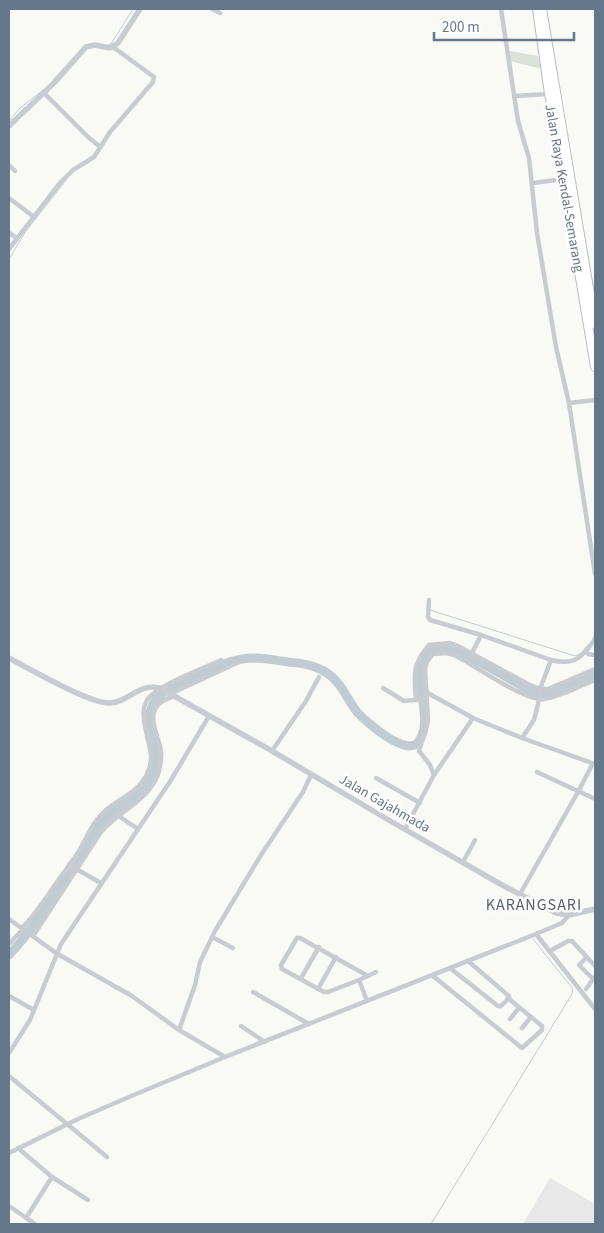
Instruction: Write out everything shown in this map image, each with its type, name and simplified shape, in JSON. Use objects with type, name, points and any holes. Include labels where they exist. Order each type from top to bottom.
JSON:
[{"type":"highway","name":"Jalan Raya Kendal-Semarang","points":[[537,9],[564,179],[595,324]]},
{"type":"highway","name":"Jalan Raya Kendal-Semarang","points":[[542,9],[550,90],[582,269],[595,367]]},
{"type":"street","points":[[9,126],[44,93],[86,47],[92,44],[108,48],[118,43],[140,9]]},
{"type":"street","points":[[212,9],[220,13]]},
{"type":"street","points":[[501,9],[518,121],[529,158],[533,182],[537,233],[556,347],[569,404],[595,574]]},
{"type":"street","points":[[9,249],[69,173],[91,159],[153,82],[154,77],[113,47]]},
{"type":"street","points":[[514,96],[550,90]]},
{"type":"street","points":[[44,93],[88,137],[100,146]]},
{"type":"street","points":[[9,165],[15,170]]},
{"type":"street","points":[[533,182],[564,179]]},
{"type":"street","points":[[9,198],[34,217]]},
{"type":"street","points":[[9,233],[17,238]]},
{"type":"street","points":[[569,404],[595,400]]},
{"type":"street","points":[[588,530],[595,529]]},
{"type":"street","points":[[429,600],[428,617],[430,620],[563,663],[569,663],[584,653],[595,639]]},
{"type":"street","points":[[472,653],[481,635]]},
{"type":"street","points":[[417,700],[414,673],[418,659],[430,646],[450,643],[528,684],[544,699],[595,680]]},
{"type":"street","points":[[430,646],[433,653]]},
{"type":"street","points":[[433,653],[425,668],[428,725],[420,751],[430,765],[434,775]]},
{"type":"street","points":[[433,653],[454,655],[522,693],[539,694],[595,669]]},
{"type":"street","points":[[584,653],[595,655]]},
{"type":"street","points":[[9,658],[77,693],[108,703],[115,703],[144,687],[150,686],[157,691]]},
{"type":"street","points":[[9,944],[40,907],[70,865],[96,821],[106,810],[135,791],[147,775],[152,751],[145,725],[144,712],[146,701],[157,691],[221,660]]},
{"type":"street","points":[[522,738],[534,720],[539,694],[551,660]]},
{"type":"street","points":[[32,935],[101,832],[117,815],[141,798],[151,788],[158,775],[161,752],[154,725],[157,706],[171,694],[239,662]]},
{"type":"street","points":[[272,751],[306,701],[319,677]]},
{"type":"street","points":[[383,688],[404,701],[426,699]]},
{"type":"street","name":"Jalan Gajahmada","points":[[157,691],[171,694],[207,719],[272,751],[309,778],[408,824],[463,862],[520,894],[556,913],[569,916]]},
{"type":"street","points":[[426,692],[473,718],[594,764],[520,894]]},
{"type":"street","points":[[408,824],[434,775],[473,718]]},
{"type":"street","points":[[9,1053],[26,1028],[61,944],[171,780],[207,719]]},
{"type":"street","points":[[537,772],[595,799]]},
{"type":"street","points":[[179,1030],[195,985],[200,962],[212,937],[260,855],[303,792],[309,778]]},
{"type":"street","points":[[376,778],[420,803]]},
{"type":"street","points":[[117,815],[138,829]]},
{"type":"street","points":[[463,862],[475,840]]},
{"type":"street","points":[[70,865],[101,883]]},
{"type":"street","points":[[9,1154],[101,1109],[536,934],[562,923],[569,916],[595,909]]},
{"type":"street","points":[[9,919],[56,953],[132,996],[179,1030],[225,1058]]},
{"type":"street","points":[[536,934],[595,1010]]},
{"type":"street","points":[[212,937],[233,948]]},
{"type":"street","points":[[368,976],[303,938],[298,938],[281,965],[282,969],[318,989],[328,992],[359,980],[368,976],[376,972]]},
{"type":"street","points":[[550,951],[568,941],[572,941],[595,966]]},
{"type":"street","points":[[301,978],[318,947]]},
{"type":"street","points":[[318,989],[336,957]]},
{"type":"street","points":[[586,958],[579,965],[594,978],[586,989]]},
{"type":"street","points":[[433,976],[522,1048],[542,1026],[468,961]]},
{"type":"street","points":[[450,968],[498,1006],[501,1006],[508,998]]},
{"type":"street","points":[[359,980],[367,1001]]},
{"type":"street","points":[[253,992],[309,1024]]},
{"type":"street","points":[[9,996],[34,1010]]},
{"type":"street","points":[[510,1019],[520,1008]]},
{"type":"street","points":[[522,1028],[531,1017]]},
{"type":"street","points":[[241,1026],[265,1042]]},
{"type":"street","points":[[9,1076],[107,1157]]},
{"type":"street","points":[[18,1148],[52,1177],[88,1200]]},
{"type":"street","points":[[26,1218],[52,1177]]},
{"type":"street","points":[[9,1206],[35,1224]]},
{"type":"shaded area","points":[[510,51],[538,56],[541,69],[510,61]]},
{"type":"shaded area","points":[[550,1178],[595,1204],[595,1224],[523,1224]]},
{"type":"waterway","points":[[108,45],[111,44],[133,9]]},
{"type":"waterway","points":[[53,80],[85,45]]},
{"type":"waterway","points":[[9,121],[20,108],[43,90]]},
{"type":"waterway","points":[[9,259],[26,231],[67,179]]},
{"type":"waterway","points":[[430,610],[575,656],[581,653],[588,645]]},
{"type":"waterway","points":[[593,638],[595,633]]},
{"type":"waterway","points":[[9,955],[38,920],[81,857],[94,832],[109,815],[137,795],[149,783],[156,763],[156,751],[150,718],[152,708],[157,698],[169,689],[195,676],[215,667],[247,658],[313,666],[323,670],[336,681],[357,712],[369,723],[397,742],[414,745],[419,741],[424,726],[425,718],[420,674],[429,650],[440,648],[467,656],[536,693],[548,693],[595,674]]},
{"type":"waterway","points":[[431,1224],[572,994],[573,989],[533,939]]},
{"type":"district","name":"KARANGSARI","points":[[534,904]]}]
